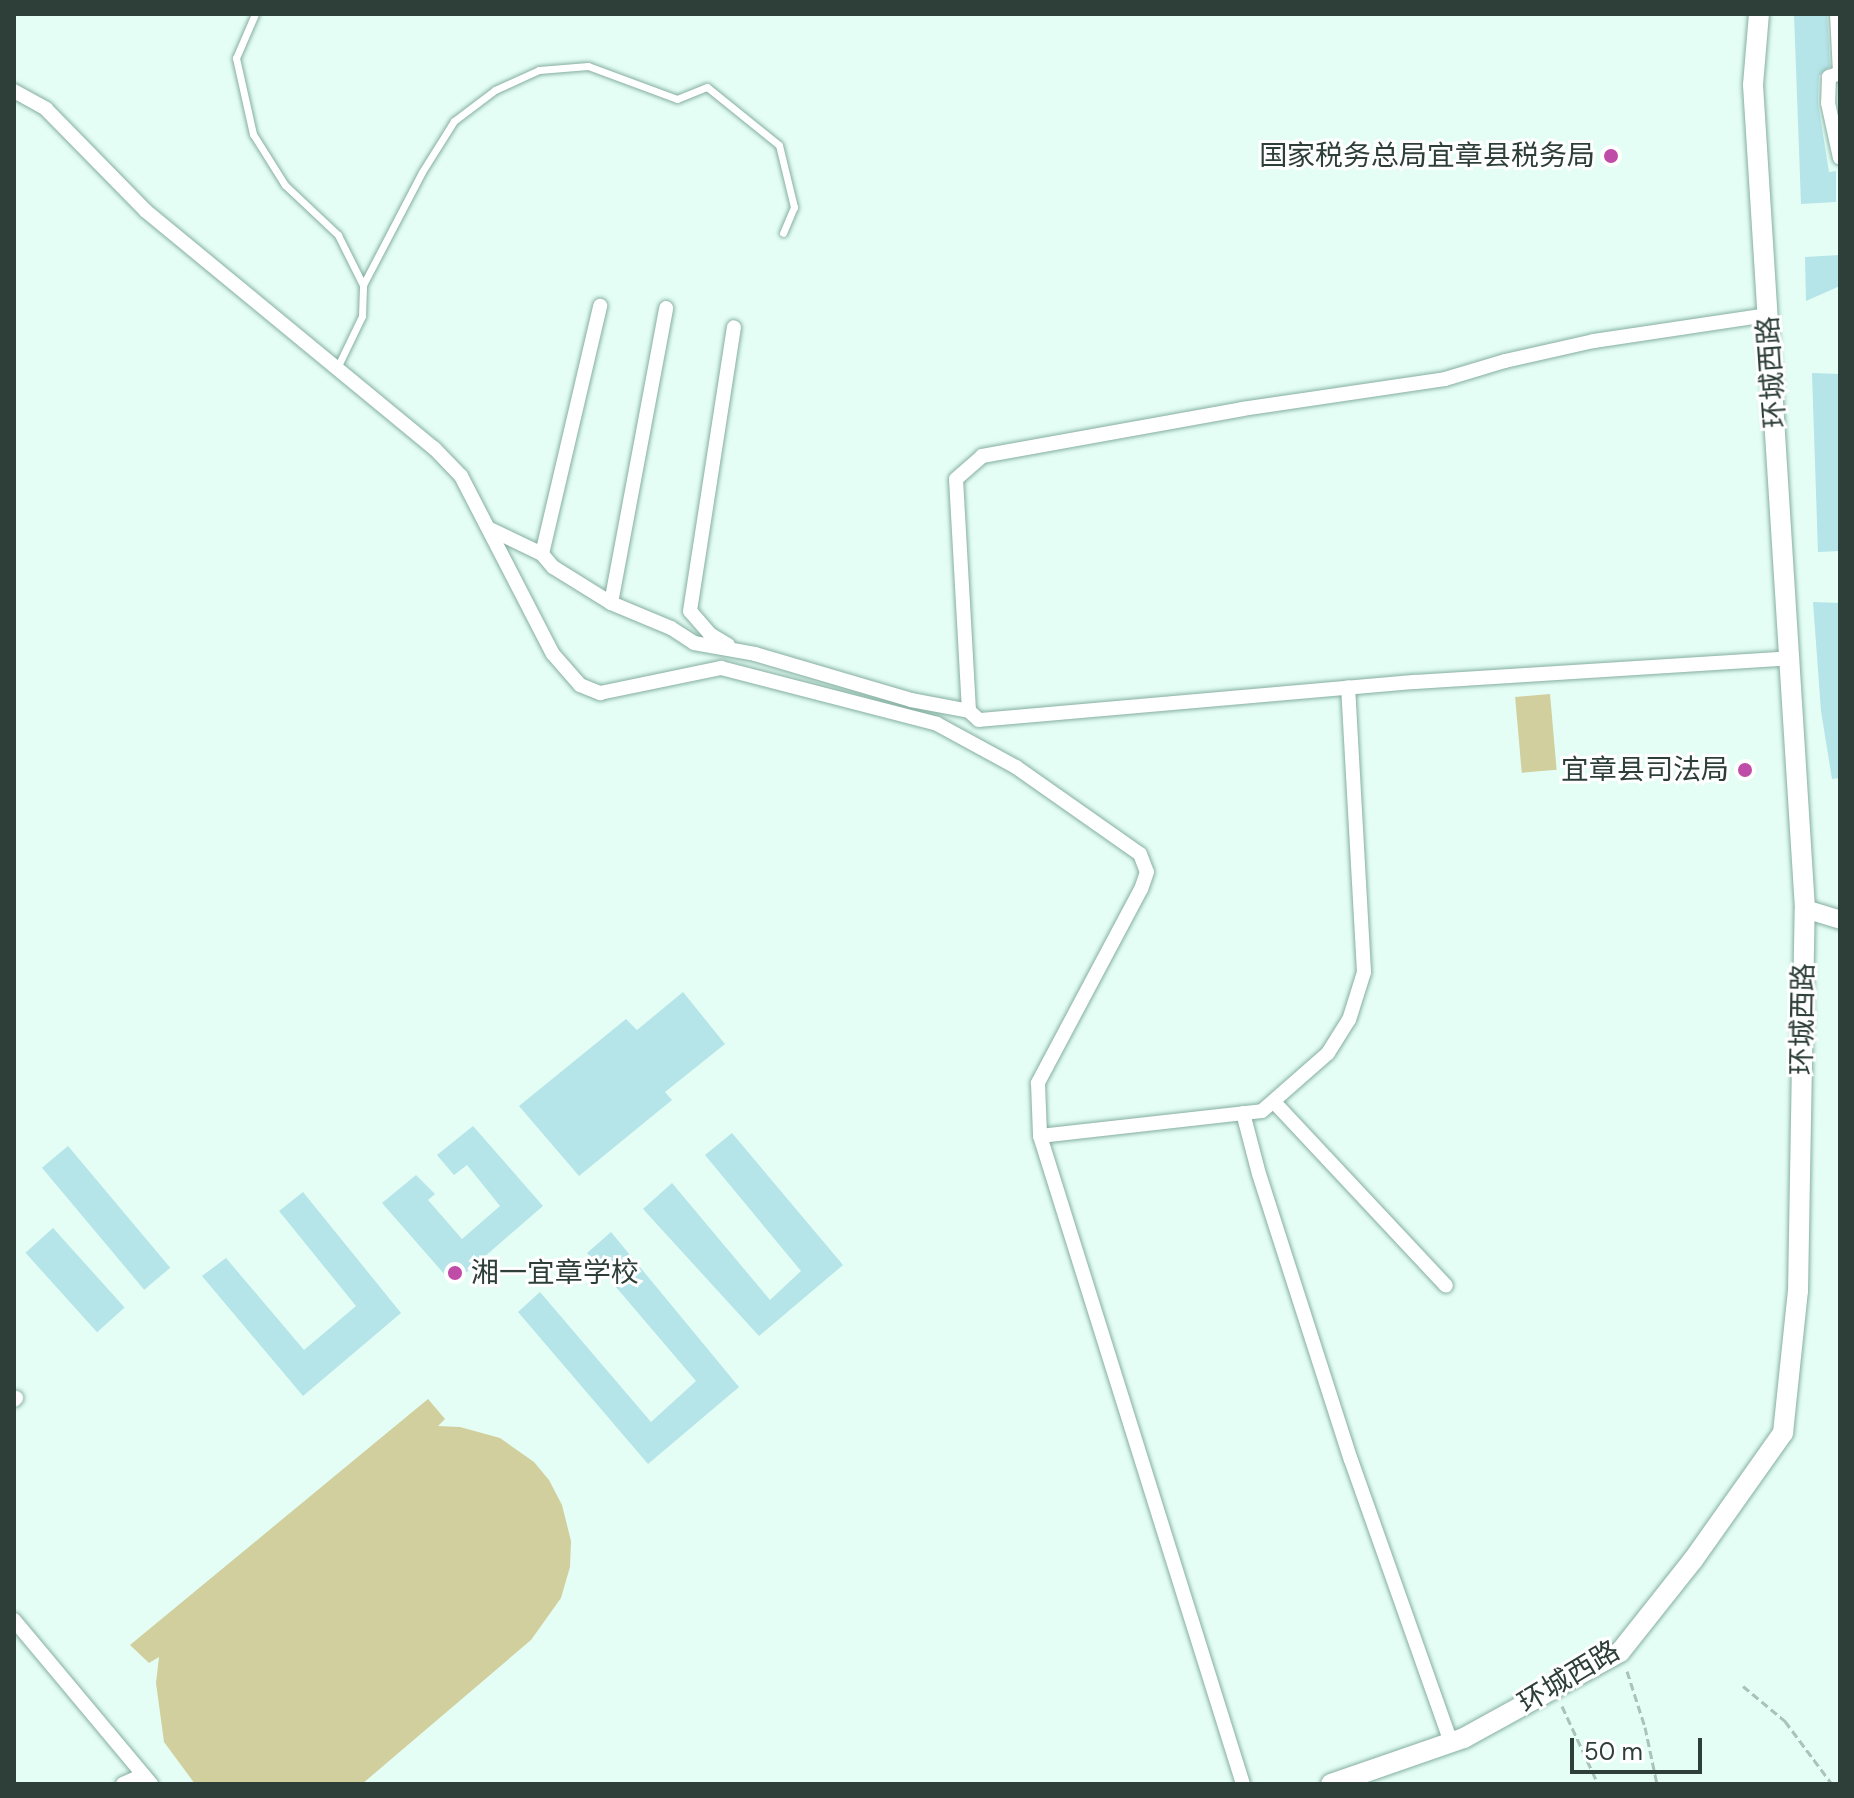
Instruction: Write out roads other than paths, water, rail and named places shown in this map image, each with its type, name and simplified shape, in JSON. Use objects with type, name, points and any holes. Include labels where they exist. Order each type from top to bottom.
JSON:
[{"type":"main road","name":"环城西路","points":[[1331,1784],[1451,1742],[1620,1652],[1693,1560],[1783,1433],[1798,1291],[1805,909],[1753,85],[1759,14]]},
{"type":"street","points":[[1837,14],[1840,73],[1829,77],[1828,103],[1840,158]]},
{"type":"street","points":[[14,91],[46,109],[146,211],[434,448],[461,476],[553,654],[580,685],[600,693],[721,668],[937,724],[1016,767],[1140,854],[1147,872],[1141,889],[1038,1083],[1040,1136],[1243,1784]]},
{"type":"street","points":[[542,554],[600,306]]},
{"type":"street","points":[[611,603],[666,308]]},
{"type":"street","points":[[969,711],[956,479],[982,456],[1242,409],[1445,379],[1505,361],[1594,341],[1768,315]]},
{"type":"street","points":[[734,327],[690,611],[710,634],[738,651]]},
{"type":"street","points":[[490,529],[542,554],[553,567],[611,603],[671,628],[694,643],[738,651],[911,700],[969,711],[979,720],[1348,687],[1791,658]]},
{"type":"street","points":[[1040,1136],[1262,1111],[1275,1103],[1328,1053],[1349,1020],[1364,972],[1348,687]]},
{"type":"street","points":[[1805,909],[1840,920]]},
{"type":"street","points":[[1275,1103],[1446,1286]]},
{"type":"street","points":[[1243,1113],[1259,1174],[1361,1492],[1451,1742]]},
{"type":"street","points":[[14,1620],[147,1780]]},
{"type":"street","points":[[123,1784],[147,1780]]},
{"type":"lane","points":[[255,14],[245,29],[236,58],[243,102],[253,134],[285,185],[338,235],[363,285]]},
{"type":"lane","points":[[336,370],[362,316],[363,285],[394,222],[454,121],[495,90],[539,70],[588,66],[677,99],[707,87],[779,145],[794,207],[783,233]]},
{"type":"place","name":"国家税务总局宜章县税务局","points":[[1611,156]]},
{"type":"place","name":"宜章县司法局","points":[[1745,770]]},
{"type":"place","name":"湘一宜章学校","points":[[455,1273]]}]
